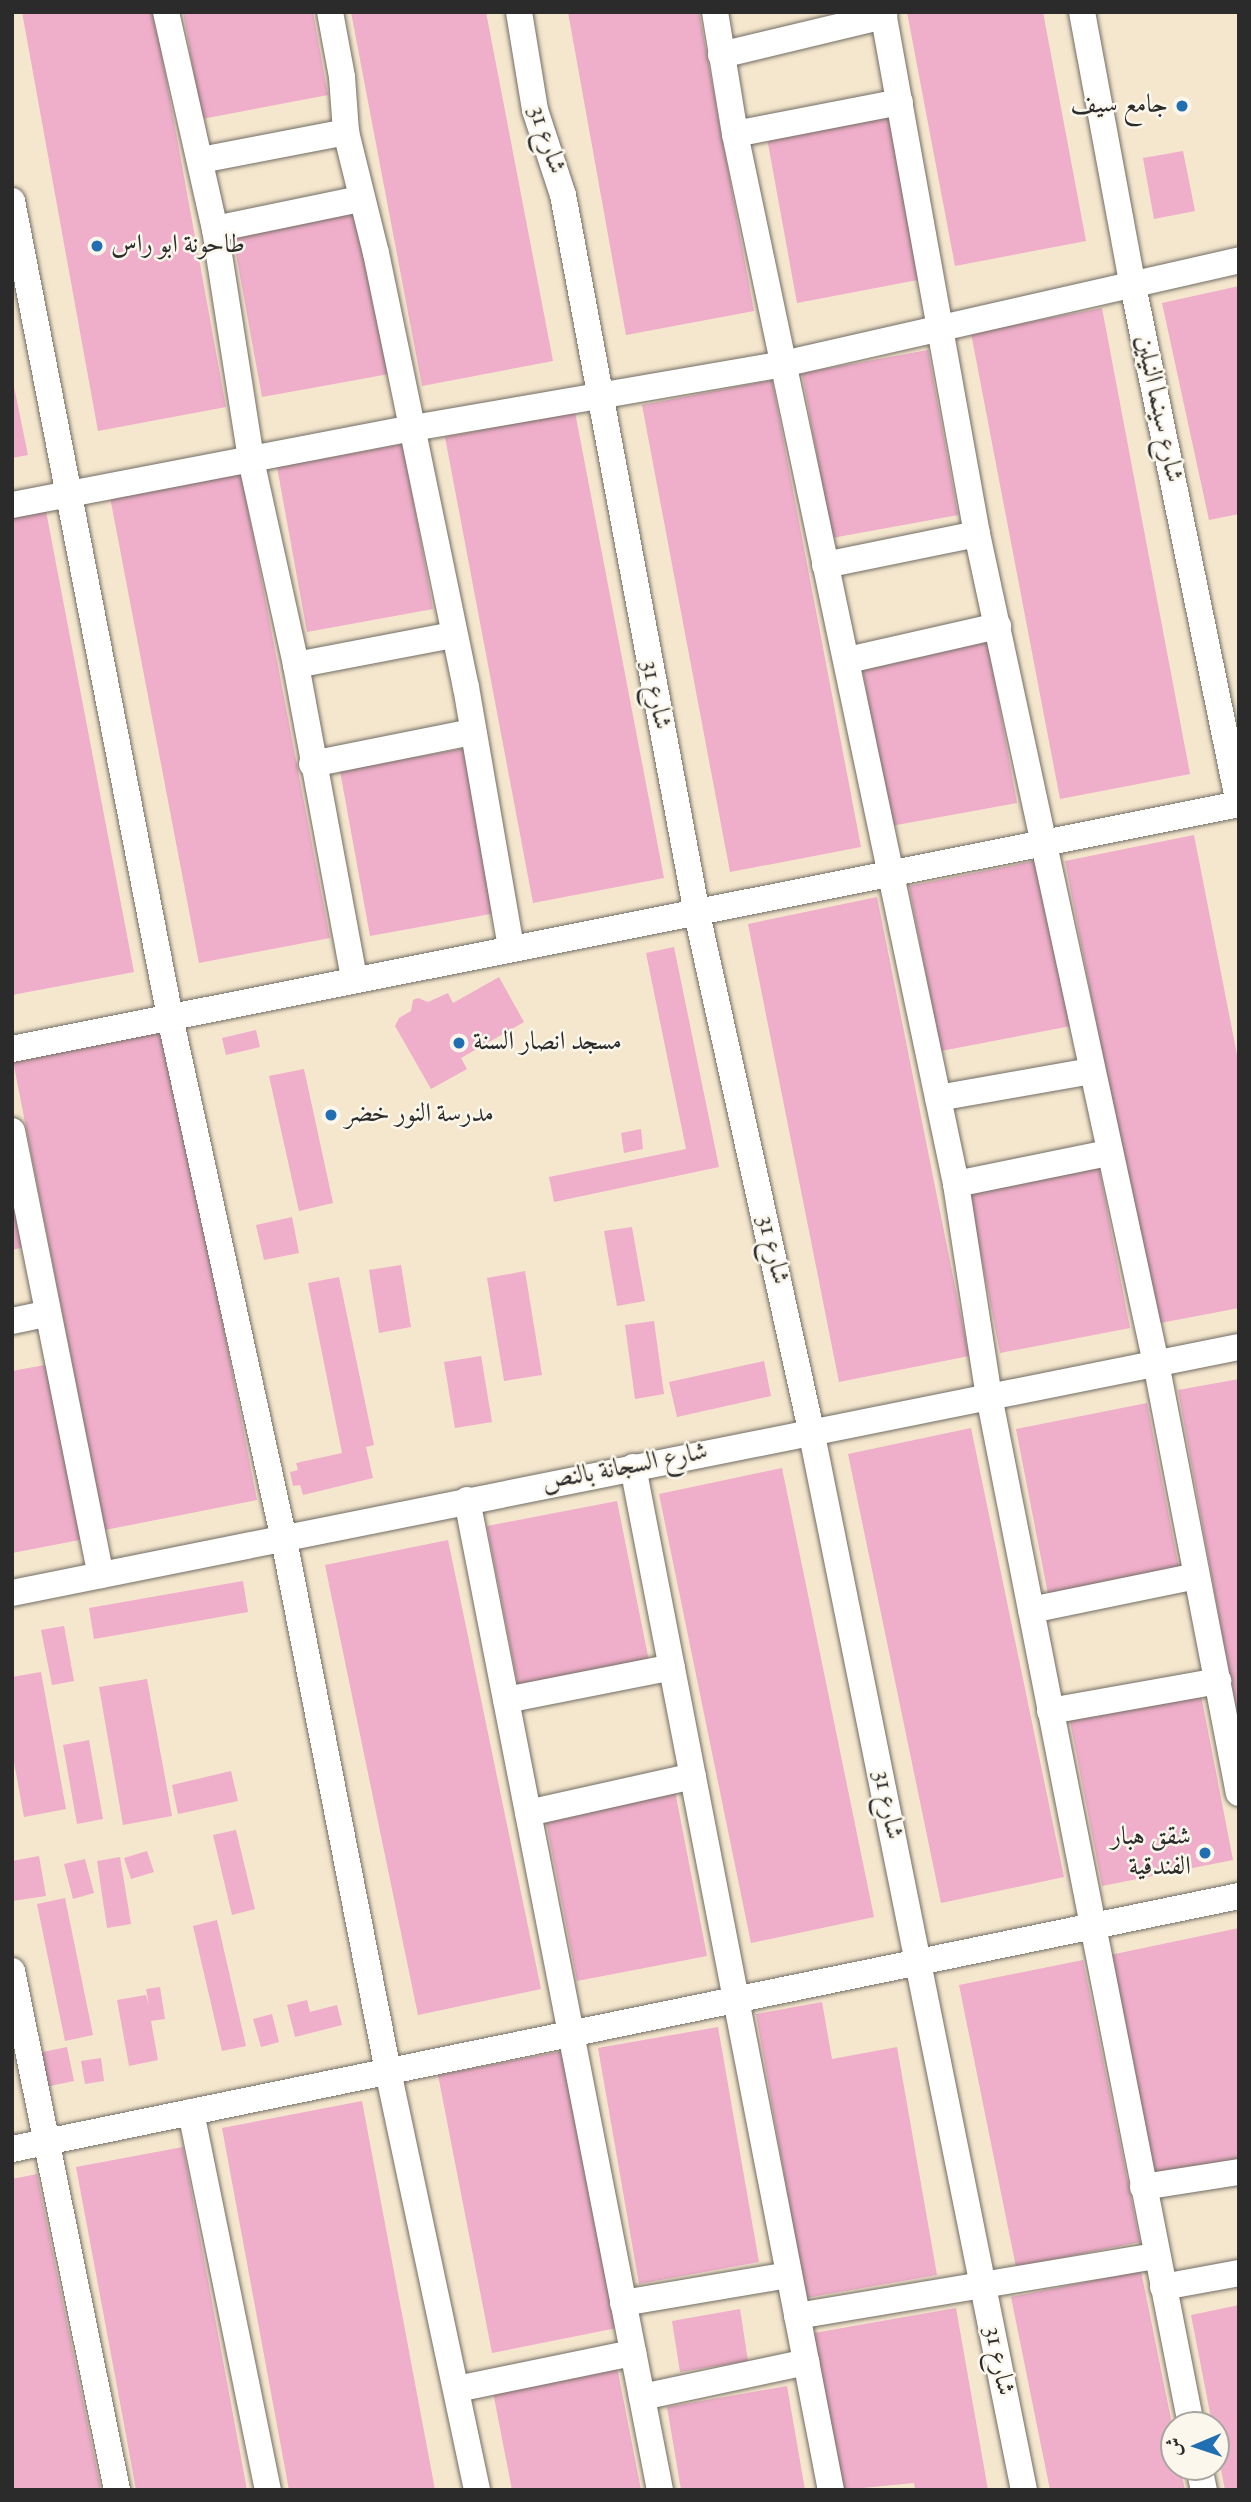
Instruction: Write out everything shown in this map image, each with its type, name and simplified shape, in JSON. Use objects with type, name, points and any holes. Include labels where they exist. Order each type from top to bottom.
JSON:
[{"type":"street","points":[[166,12],[215,229],[251,460],[296,665],[312,764],[354,979]]},
{"type":"street","points":[[330,12],[342,78],[346,132],[413,428],[511,947]]},
{"type":"street","name":"شارع 31","points":[[519,12],[535,110],[564,195],[599,399],[697,914],[811,1430],[1024,2490]]},
{"type":"street","points":[[715,12],[735,134],[825,565],[848,660],[888,877],[956,1184],[989,1396],[1188,2411]]},
{"type":"street","name":"شارع سينما النيلين","points":[[1082,12],[1132,281],[1239,804]]},
{"type":"street","points":[[721,55],[883,14],[977,534],[1108,1153],[1156,1363],[1239,1793]]},
{"type":"street","points":[[735,134],[900,102]]},
{"type":"street","points":[[201,160],[346,132]]},
{"type":"street","points":[[215,229],[360,200]]},
{"type":"street","points":[[12,201],[170,1017],[284,1539],[388,2071],[477,2490]]},
{"type":"street","points":[[12,505],[413,428],[599,399],[783,365],[1132,281],[1239,260]]},
{"type":"street","points":[[825,565],[977,534]]},
{"type":"street","points":[[848,660],[998,626]]},
{"type":"street","points":[[296,665],[454,635]]},
{"type":"street","points":[[312,764],[472,732]]},
{"type":"street","points":[[12,1049],[511,947],[697,914],[1044,846],[1239,804]]},
{"type":"street","points":[[938,1098],[1091,1071]]},
{"type":"street","points":[[12,1131],[46,1314],[101,1575]]},
{"type":"street","points":[[956,1184],[1108,1153]]},
{"type":"street","points":[[12,1321],[46,1314]]},
{"type":"street","name":"شارع السجانة بالنص","points":[[12,1593],[811,1430],[1239,1347]]},
{"type":"street","points":[[633,1467],[831,2490]]},
{"type":"street","points":[[467,1500],[660,2490]]},
{"type":"street","points":[[1031,1610],[1197,1576]]},
{"type":"street","points":[[506,1700],[672,1667]]},
{"type":"street","points":[[1050,1711],[1218,1681]]},
{"type":"street","points":[[528,1813],[693,1776]]},
{"type":"street","points":[[12,2149],[1239,1896]]},
{"type":"street","points":[[12,1971],[117,2490]]},
{"type":"street","points":[[191,2112],[268,2490]]},
{"type":"street","points":[[1143,2187],[1239,2172]]},
{"type":"street","points":[[797,2316],[984,2287],[1157,2256]]},
{"type":"street","points":[[1163,2287],[1239,2273]]},
{"type":"street","points":[[623,2303],[789,2274]]},
{"type":"street","points":[[457,2389],[633,2353]]},
{"type":"street","points":[[642,2397],[806,2362]]},
{"type":"building","points":[[22,12],[154,12],[226,407],[98,431]]},
{"type":"building","points":[[183,12],[313,12],[328,95],[202,119]]},
{"type":"building","points":[[351,12],[486,12],[553,361],[422,386]]},
{"type":"building","points":[[568,12],[699,12],[754,311],[626,335]]},
{"type":"building","points":[[907,12],[1043,12],[1086,241],[955,266]]},
{"type":"building","points":[[893,114],[923,279],[797,303],[767,138]]},
{"type":"building","points":[[1183,151],[1195,211],[1154,219],[1143,158]]},
{"type":"building","points":[[359,209],[389,374],[262,397],[232,232]]},
{"type":"building","points":[[1239,286],[1239,514],[1209,520],[1162,303]]},
{"type":"building","points":[[1102,308],[1190,774],[1060,799],[971,333]]},
{"type":"building","points":[[928,350],[958,515],[832,538],[802,373]]},
{"type":"building","points":[[12,377],[28,455],[12,458]]},
{"type":"building","points":[[772,380],[861,847],[730,872],[642,405]]},
{"type":"building","points":[[575,412],[664,878],[533,903],[445,437]]},
{"type":"building","points":[[403,444],[433,609],[307,632],[277,467]]},
{"type":"building","points":[[241,472],[330,938],[199,963],[110,497]]},
{"type":"building","points":[[45,506],[134,972],[12,995],[12,512]]},
{"type":"building","points":[[987,638],[1017,803],[891,826],[861,661]]},
{"type":"building","points":[[466,748],[496,913],[370,936],[340,771]]},
{"type":"building","points":[[1194,835],[1239,1065],[1239,1308],[1155,1324],[1065,861]]},
{"type":"building","points":[[1039,860],[1071,1026],[941,1051],[909,886]]},
{"type":"building","points":[[877,897],[969,1356],[839,1382],[748,924]]},
{"type":"building","points":[[674,947],[719,1167],[554,1202],[549,1177],[686,1149],[646,953]]},
{"type":"building","points":[[499,977],[524,1022],[461,1058],[467,1069],[431,1089],[395,1026],[399,1018],[411,1011],[413,1000],[418,998],[428,1002],[448,993],[453,1003]]},
{"type":"building","points":[[256,1030],[260,1047],[226,1055],[222,1038]]},
{"type":"building","points":[[166,1031],[257,1500],[105,1530],[13,1061]]},
{"type":"building","points":[[304,1069],[333,1203],[299,1211],[269,1076]]},
{"type":"building","points":[[641,1129],[643,1149],[624,1153],[621,1133]]},
{"type":"building","points":[[12,1145],[33,1245],[12,1250]]},
{"type":"building","points":[[1098,1163],[1130,1328],[1000,1353],[968,1188]]},
{"type":"building","points":[[292,1217],[299,1253],[264,1260],[256,1225]]},
{"type":"building","points":[[632,1227],[645,1301],[617,1306],[604,1231]]},
{"type":"building","points":[[401,1265],[411,1327],[379,1333],[369,1270]]},
{"type":"building","points":[[525,1271],[542,1375],[504,1381],[487,1278]]},
{"type":"building","points":[[339,1277],[374,1445],[366,1447],[373,1478],[303,1495],[300,1485],[293,1486],[290,1472],[298,1470],[296,1463],[342,1453],[308,1283]]},
{"type":"building","points":[[654,1321],[664,1394],[635,1399],[625,1325]]},
{"type":"building","points":[[481,1356],[492,1422],[455,1428],[444,1362]]},
{"type":"building","points":[[764,1361],[771,1396],[677,1417],[669,1382]]},
{"type":"building","points":[[56,1363],[90,1538],[12,1553],[12,1371]]},
{"type":"building","points":[[1239,1379],[1239,1715],[1237,1716],[1178,1390]]},
{"type":"building","points":[[1147,1403],[1179,1568],[1048,1594],[1016,1429]]},
{"type":"building","points":[[971,1428],[1064,1877],[941,1903],[848,1454]]},
{"type":"building","points":[[782,1468],[874,1917],[751,1943],[659,1494]]},
{"type":"building","points":[[617,1501],[650,1666],[519,1691],[487,1526]]},
{"type":"building","points":[[448,1540],[541,1989],[418,2015],[325,1565]]},
{"type":"building","points":[[243,1581],[248,1612],[94,1639],[89,1608]]},
{"type":"building","points":[[64,1626],[74,1681],[52,1685],[41,1630]]},
{"type":"building","points":[[41,1672],[66,1809],[24,1817],[12,1751],[12,1677]]},
{"type":"building","points":[[147,1679],[172,1816],[123,1825],[99,1687]]},
{"type":"building","points":[[1201,1695],[1233,1860],[1102,1886],[1070,1721]]},
{"type":"building","points":[[89,1740],[103,1819],[77,1824],[63,1745]]},
{"type":"building","points":[[231,1771],[238,1801],[178,1814],[172,1785]]},
{"type":"building","points":[[675,1791],[707,1956],[577,1981],[545,1816]]},
{"type":"building","points":[[236,1830],[255,1909],[232,1915],[213,1835]]},
{"type":"building","points":[[147,1851],[154,1872],[131,1879],[124,1858]]},
{"type":"building","points":[[39,1856],[46,1896],[12,1901],[12,1861]]},
{"type":"building","points":[[120,1857],[131,1924],[107,1928],[97,1861]]},
{"type":"building","points":[[85,1859],[94,1893],[73,1899],[64,1864]]},
{"type":"building","points":[[65,1898],[93,2035],[65,2041],[37,1904]]},
{"type":"building","points":[[217,1920],[246,2046],[222,2051],[193,1926]]},
{"type":"building","points":[[1239,1928],[1239,2159],[1154,2176],[1110,1955]]},
{"type":"building","points":[[1083,1960],[1140,2242],[1016,2267],[959,1985]]},
{"type":"building","points":[[160,1987],[165,2019],[151,2021],[158,2060],[129,2066],[117,2000],[146,1995],[149,2005],[146,1989]]},
{"type":"building","points":[[307,2000],[310,2012],[337,2005],[342,2025],[295,2037],[287,2005]]},
{"type":"building","points":[[822,2002],[832,2059],[897,2047],[937,2275],[806,2298],[756,2014]]},
{"type":"building","points":[[272,2014],[279,2042],[261,2047],[253,2019]]},
{"type":"building","points":[[718,2027],[759,2262],[639,2284],[598,2048]]},
{"type":"building","points":[[67,2047],[74,2081],[45,2087],[38,2053]]},
{"type":"building","points":[[563,2051],[617,2328],[492,2353],[438,2075]]},
{"type":"building","points":[[101,2058],[104,2081],[85,2084],[81,2061]]},
{"type":"building","points":[[362,2101],[435,2490],[289,2490],[222,2128]]},
{"type":"building","points":[[183,2147],[247,2490],[136,2490],[76,2167]]},
{"type":"building","points":[[37,2174],[101,2490],[12,2490],[12,2179]]},
{"type":"building","points":[[1141,2271],[1169,2411],[1160,2411],[1160,2481],[1183,2481],[1185,2490],[1050,2490],[1011,2297]]},
{"type":"building","points":[[1239,2305],[1239,2490],[1225,2490],[1223,2481],[1230,2481],[1230,2411],[1210,2411],[1191,2315]]},
{"type":"building","points":[[956,2308],[988,2490],[915,2490],[914,2483],[842,2490],[814,2333]]},
{"type":"building","points":[[740,2309],[748,2361],[680,2372],[672,2321]]},
{"type":"building","points":[[617,2367],[641,2490],[512,2490],[493,2392]]},
{"type":"building","points":[[787,2386],[805,2490],[681,2490],[667,2407]]},
{"type":"place","name":"جامع سيف","points":[[1182,106]]},
{"type":"place","name":"طاحونة ابو راس","points":[[97,246]]},
{"type":"place","name":"مسجد انصار السنة","points":[[459,1043]]},
{"type":"place","name":"مدرسة النور خضر","points":[[331,1115]]},
{"type":"place","name":"شقق هبار الفندقية","points":[[1205,1853]]}]
